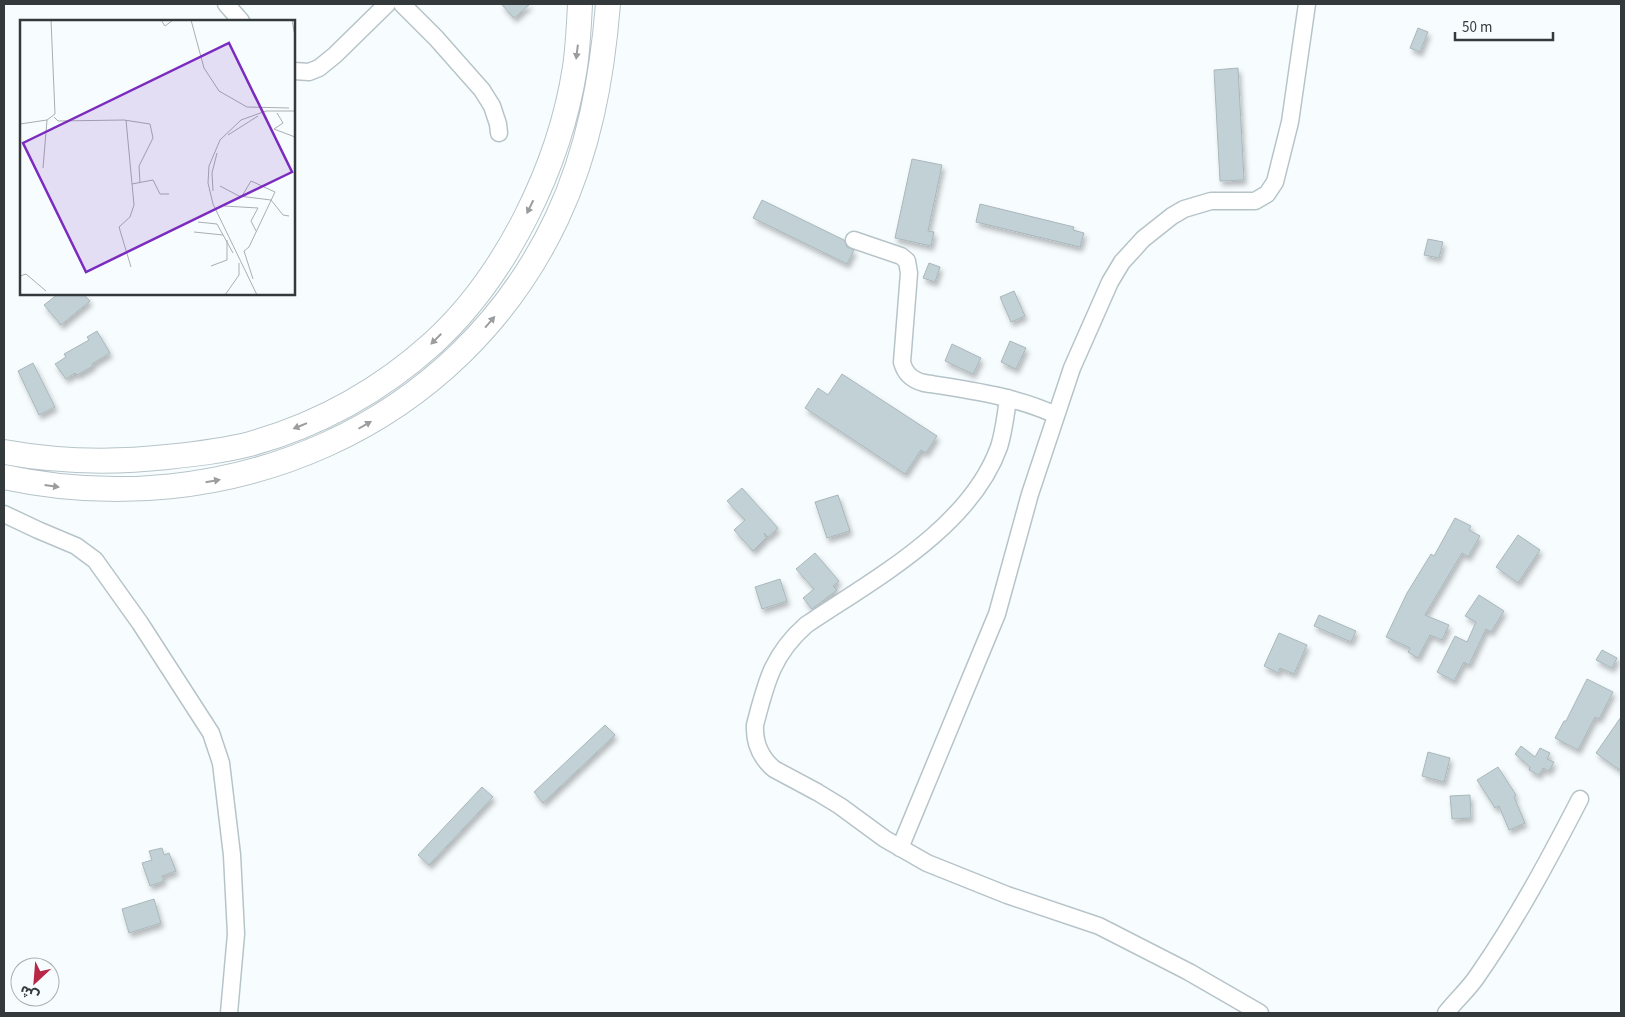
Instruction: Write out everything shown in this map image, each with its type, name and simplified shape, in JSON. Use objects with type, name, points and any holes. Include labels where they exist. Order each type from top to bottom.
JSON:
[{"type":"highway","points":[[4,452],[59,460],[118,461],[196,454],[249,444],[304,425],[332,412],[359,397],[410,362],[434,342],[477,293],[496,267],[529,211],[553,154],[564,116],[575,68],[580,4]]},
{"type":"highway","points":[[4,477],[67,488],[130,490],[185,486],[224,479],[284,462],[336,441],[385,413],[430,381],[472,342],[511,296],[544,245],[557,218],[579,162],[595,103],[601,72],[608,4]]},
{"type":"street","points":[[226,4],[240,20]]},
{"type":"street","points":[[295,71],[309,72],[319,68],[387,4]]},
{"type":"street","points":[[402,4],[436,38],[482,90],[492,106],[499,133]]},
{"type":"street","points":[[900,848],[996,614],[1030,494],[1072,368],[1110,282],[1122,262],[1138,244],[1172,216],[1184,209],[1211,201],[1255,201],[1267,194],[1272,188],[1290,122],[1307,4]]},
{"type":"street","points":[[854,240],[901,256],[909,265],[902,356],[904,369],[907,374],[917,381],[1032,404],[1056,415]]},
{"type":"street","points":[[1008,398],[999,447],[982,482],[969,499],[942,528],[908,556],[806,625],[793,636],[775,662],[755,725],[756,741],[762,757],[774,769],[840,806],[900,848],[940,869],[998,892],[1099,926],[1188,972],[1260,1013]]},
{"type":"street","points":[[4,514],[76,546],[95,560],[140,623],[211,733],[219,752],[221,763],[232,855],[236,934],[229,1013]]},
{"type":"street","points":[[1446,1013],[1477,977],[1502,939],[1537,882],[1580,799]]},
{"type":"building","points":[[501,4],[530,4],[514,18]]},
{"type":"building","points":[[1418,28],[1428,32],[1420,52],[1410,48]]},
{"type":"building","points":[[1238,68],[1244,180],[1220,181],[1214,70]]},
{"type":"building","points":[[912,159],[942,165],[928,231],[934,232],[931,246],[895,238]]},
{"type":"building","points":[[762,200],[844,240],[847,247],[854,250],[847,264],[753,218]]},
{"type":"building","points":[[980,204],[1074,227],[1073,230],[1084,233],[1080,247],[976,222]]},
{"type":"building","points":[[1428,239],[1443,242],[1439,258],[1424,255]]},
{"type":"building","points":[[929,263],[940,267],[935,282],[923,278]]},
{"type":"building","points":[[1014,291],[1025,316],[1011,322],[1000,297]]},
{"type":"building","points":[[57,295],[84,295],[90,301],[61,325],[44,305]]},
{"type":"building","points":[[97,331],[110,353],[92,364],[93,366],[77,375],[75,373],[66,379],[55,364],[66,357],[64,354],[89,340],[87,337]]},
{"type":"building","points":[[1010,341],[1026,348],[1016,369],[1001,362]]},
{"type":"building","points":[[952,344],[981,358],[973,374],[945,361]]},
{"type":"building","points":[[33,363],[55,407],[39,415],[18,371]]},
{"type":"building","points":[[842,374],[937,436],[926,453],[921,450],[905,474],[805,408],[818,388],[828,395]]},
{"type":"building","points":[[742,488],[778,528],[768,537],[764,533],[766,538],[753,551],[734,530],[745,520],[727,501]]},
{"type":"building","points":[[838,495],[850,531],[827,538],[815,502]]},
{"type":"building","points":[[1455,518],[1471,526],[1469,530],[1480,536],[1468,557],[1462,553],[1425,615],[1449,625],[1442,640],[1430,635],[1418,658],[1408,652],[1410,648],[1386,637],[1407,593],[1431,554],[1434,556]]},
{"type":"building","points":[[1518,535],[1540,550],[1518,583],[1496,567]]},
{"type":"building","points":[[815,553],[839,581],[833,586],[837,590],[812,609],[803,598],[814,589],[796,569]]},
{"type":"building","points":[[780,579],[787,601],[762,609],[755,587]]},
{"type":"building","points":[[1479,595],[1504,611],[1491,632],[1486,629],[1469,665],[1464,662],[1454,681],[1437,672],[1455,636],[1467,642],[1476,622],[1465,616]]},
{"type":"building","points":[[1319,615],[1356,631],[1351,642],[1314,626]]},
{"type":"building","points":[[1279,633],[1307,645],[1294,674],[1280,668],[1278,673],[1264,666]]},
{"type":"building","points":[[1602,650],[1617,658],[1612,668],[1596,660]]},
{"type":"building","points":[[1587,679],[1613,692],[1599,719],[1595,717],[1578,750],[1555,738],[1564,721],[1566,721]]},
{"type":"building","points":[[1621,717],[1621,771],[1596,753]]},
{"type":"building","points":[[605,725],[615,735],[543,803],[534,792]]},
{"type":"building","points":[[1521,746],[1535,757],[1540,748],[1550,753],[1547,759],[1554,762],[1549,771],[1543,768],[1539,775],[1529,770],[1530,767],[1515,754]]},
{"type":"building","points":[[1428,752],[1450,758],[1444,782],[1422,776]]},
{"type":"building","points":[[1498,767],[1516,795],[1514,797],[1525,823],[1509,830],[1499,806],[1495,808],[1477,780]]},
{"type":"building","points":[[482,787],[493,797],[429,865],[418,855]]},
{"type":"building","points":[[1470,795],[1471,818],[1452,819],[1450,796]]},
{"type":"building","points":[[162,848],[164,855],[169,853],[176,871],[162,876],[164,881],[150,886],[142,863],[152,860],[149,851]]},
{"type":"building","points":[[154,899],[161,923],[129,933],[122,909]]}]
